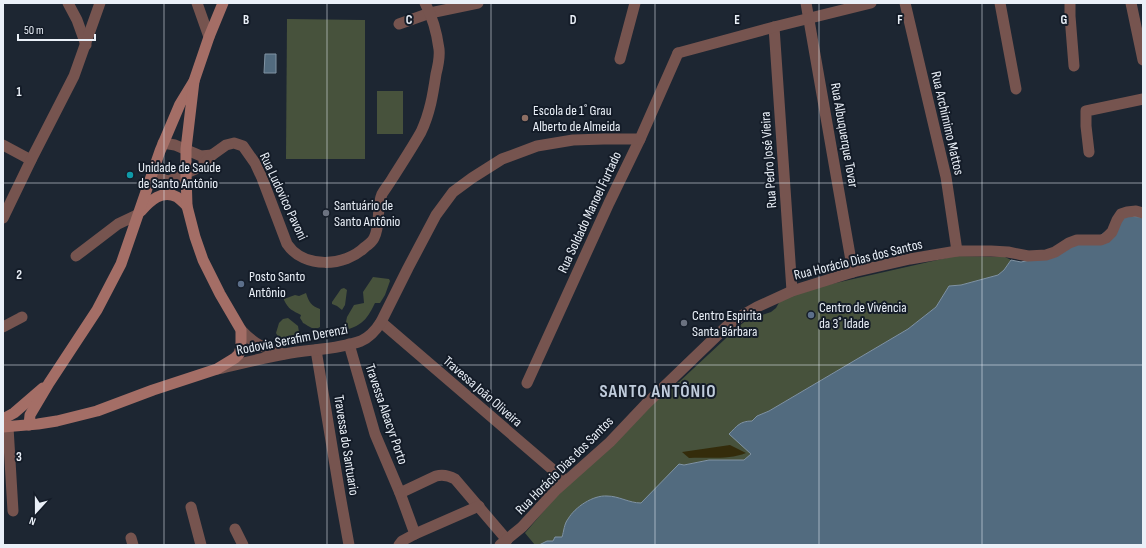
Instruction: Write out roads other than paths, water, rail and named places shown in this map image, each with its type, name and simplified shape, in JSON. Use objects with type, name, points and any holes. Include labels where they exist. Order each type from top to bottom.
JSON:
[{"type":"main road","points":[[217,369],[239,354],[241,347],[241,330],[220,294],[203,260],[195,237],[187,206],[186,149],[194,82],[209,37],[223,3]]},
{"type":"main road","points":[[29,425],[30,416],[49,383],[98,310],[121,264],[163,143],[180,104],[194,82]]},
{"type":"main road","points":[[137,215],[151,200],[159,196],[167,195],[176,197],[187,206]]},
{"type":"main road","name":"Rodovia Serafim Derenzi","points":[[5,425],[38,424],[97,411],[153,390],[217,369]]},
{"type":"main road","points":[[5,425],[14,413],[49,383]]},
{"type":"street","points":[[68,3],[86,45]]},
{"type":"street","points":[[3,218],[70,83],[86,45],[100,3]]},
{"type":"street","points":[[197,3],[209,37]]},
{"type":"street","points":[[399,24],[428,8],[478,3]]},
{"type":"street","points":[[620,59],[634,3]]},
{"type":"street","name":"Rua Albuquerque Tovar","points":[[806,3],[853,272]]},
{"type":"street","points":[[774,27],[871,3]]},
{"type":"street","name":"Rua Archimimo Mattos","points":[[905,3],[946,177],[957,251]]},
{"type":"street","points":[[1000,3],[1016,89]]},
{"type":"street","points":[[1070,3],[1074,66]]},
{"type":"street","points":[[1131,3],[1143,60]]},
{"type":"street","name":"Rua Ludovico Pavoni","points":[[186,174],[202,166],[226,145],[234,143],[243,146],[255,163],[287,244],[292,250],[308,260],[316,262],[329,262],[354,256],[373,240],[377,230],[378,209],[382,195],[421,132],[432,104],[439,50],[428,8]]},
{"type":"street","name":"Rua Soldado Manoel Furtado","points":[[527,383],[608,203],[640,139],[678,53],[774,27]]},
{"type":"street","name":"Rua Pedro José Vieira","points":[[774,27],[792,290]]},
{"type":"street","points":[[1089,152],[1086,111],[1143,99]]},
{"type":"street","name":"Rodovia Serafim Derenzi","points":[[217,369],[285,354],[349,344],[370,336],[381,322],[436,215],[453,192],[502,159],[537,146],[573,140],[640,139]]},
{"type":"street","points":[[163,143],[175,145],[201,156],[212,156]]},
{"type":"street","points":[[3,145],[31,160]]},
{"type":"street","points":[[154,169],[158,177],[169,181],[186,174]]},
{"type":"street","name":"Rua Horácio Dias dos Santos","points":[[504,542],[522,528],[555,491],[610,442],[646,404],[726,327],[757,307],[792,290],[853,272],[910,259],[957,251],[1008,252],[1028,256],[1046,255],[1055,252],[1077,240],[1101,240],[1106,238],[1109,236],[1121,214],[1136,211],[1143,213]]},
{"type":"street","points":[[76,256],[118,224],[137,215]]},
{"type":"street","points":[[3,327],[22,317]]},
{"type":"street","name":"Travessa João Oliveira","points":[[381,322],[566,481]]},
{"type":"street","points":[[241,330],[259,346],[285,354]]},
{"type":"street","name":"Travessa Aleacyr Porto","points":[[349,344],[375,434],[400,493],[415,534]]},
{"type":"street","name":"Travessa do Santuario","points":[[316,350],[349,545]]},
{"type":"street","points":[[5,425],[13,511]]},
{"type":"street","points":[[400,493],[442,474],[455,479],[479,506],[504,542]]},
{"type":"street","points":[[399,545],[402,541],[415,534],[479,506]]},
{"type":"street","points":[[191,507],[201,545]]},
{"type":"street","points":[[236,529],[243,545]]},
{"type":"water","points":[[265,54],[276,54],[276,73],[264,73]]},
{"type":"water","points":[[1124,216],[1143,217],[1143,545],[539,545],[547,541],[553,541],[555,537],[562,537],[566,523],[575,510],[596,497],[616,497],[641,503],[679,464],[684,465],[709,460],[744,460],[751,454],[729,434],[737,426],[744,422],[752,421],[757,416],[769,411],[908,329],[936,307],[949,286],[961,285],[998,275],[1004,270],[1011,260],[1021,262],[1079,242],[1092,243]]},
{"type":"place","name":"Escola de 1˚ Grau Alberto de Almeida","points":[[525,118]]},
{"type":"place","name":"Unidade de Saúde de Santo Antônio","points":[[130,175]]},
{"type":"place","name":"Santuário de Santo Antônio","points":[[326,213]]},
{"type":"place","name":"Posto Santo Antônio","points":[[241,284]]},
{"type":"place","name":"Centro de Vivência da 3˚ Idade","points":[[811,315]]},
{"type":"place","name":"Centro Espirita Santa Bárbara","points":[[684,323]]},
{"type":"district","name":"SANTO ANTÔNIO","points":[[658,391]]}]
